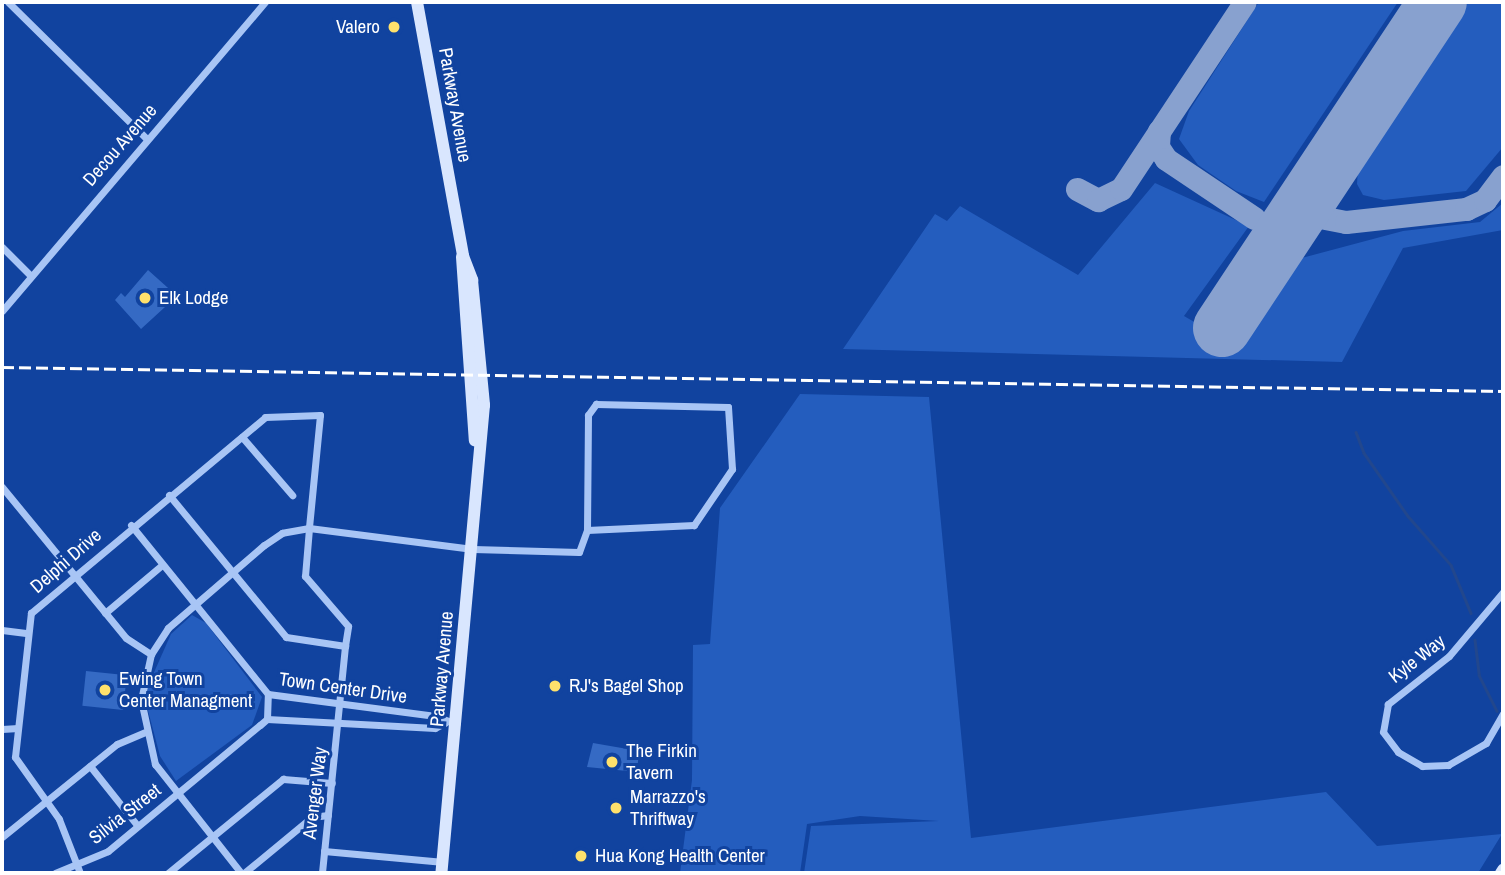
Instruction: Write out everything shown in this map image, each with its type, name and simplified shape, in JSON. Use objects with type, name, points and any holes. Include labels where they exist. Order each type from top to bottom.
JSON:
[{"type":"main road","name":"Parkway Avenue","points":[[417,2],[463,256],[472,280],[482,358],[473,549],[451,724],[442,867]]},
{"type":"street","points":[[8,2],[146,138]]},
{"type":"street","name":"Decou Avenue","points":[[2,311],[146,138],[265,2]]},
{"type":"street","points":[[2,247],[31,276]]},
{"type":"street","points":[[328,815],[312,817],[242,873],[211,838],[155,764],[145,732],[141,700],[151,654],[194,602],[282,533],[309,528],[473,549],[579,552],[587,530],[588,415],[596,404],[727,407],[732,469],[694,525],[587,530]]},
{"type":"street","name":"Delphi Drive","points":[[80,873],[59,819],[20,771],[15,757],[30,613],[71,575],[265,417],[320,415],[309,528]]},
{"type":"street","points":[[243,437],[292,495]]},
{"type":"street","points":[[2,487],[71,575],[137,649],[151,654]]},
{"type":"street","points":[[169,495],[286,637],[345,646]]},
{"type":"street","name":"Town Center Drive","points":[[131,525],[268,694],[436,716],[451,724]]},
{"type":"street","name":"Avenger Way","points":[[309,528],[304,576],[348,626],[324,851],[442,867]]},
{"type":"street","points":[[105,613],[162,565]]},
{"type":"street","name":"Kyle Way","points":[[1503,592],[1449,656],[1388,704],[1383,732],[1398,752],[1422,766],[1448,765],[1486,743],[1503,713]]},
{"type":"street","points":[[2,629],[28,633]]},
{"type":"street","points":[[267,719],[268,694]]},
{"type":"street","name":"Town Center Drive","points":[[267,719],[435,728],[451,724]]},
{"type":"street","name":"Silvia Street","points":[[55,873],[99,856],[267,719]]},
{"type":"street","points":[[2,729],[18,728]]},
{"type":"street","points":[[2,838],[117,744],[145,732]]},
{"type":"street","points":[[90,766],[137,825]]},
{"type":"street","points":[[168,873],[283,779],[332,783]]},
{"type":"street","points":[[322,873],[324,851]]},
{"type":"shaded area","points":[[1259,2],[1398,2],[1264,202],[1236,191],[1198,165],[1179,139],[1189,111]]},
{"type":"shaded area","points":[[1468,2],[1503,2],[1503,147],[1466,191],[1384,200],[1363,195],[1357,184],[1358,168]]},
{"type":"shaded area","points":[[1155,183],[1249,226],[1184,316],[1239,348],[1298,259],[1403,231],[1480,222],[1503,203],[1503,230],[1403,248],[1342,362],[843,349],[935,214],[947,221],[960,206],[1078,275]]},
{"type":"shaded area","points":[[800,394],[929,397],[971,838],[1326,792],[1377,846],[1502,834],[1478,873],[804,873],[811,826],[939,821],[860,816],[807,824],[800,873],[680,873],[692,780],[693,645],[710,644],[720,508]]},
{"type":"shaded area","points":[[192,615],[206,623],[262,697],[252,725],[176,781],[160,756],[146,703],[148,686],[171,634]]},
{"type":"building","name":"Elk Lodge","points":[[148,270],[177,296],[141,329],[115,300],[121,293],[125,297]]},
{"type":"building","name":"Ewing Town Center Managment","points":[[86,671],[127,675],[123,710],[82,706]]},
{"type":"building","name":"The Firkin Tavern","points":[[593,743],[639,751],[637,772],[587,767]]},
{"type":"waterway","points":[[1356,432],[1364,453],[1408,516],[1451,565],[1471,613]]},
{"type":"waterway","points":[[1475,640],[1479,675],[1497,711]]},
{"type":"taxiway","points":[[1077,189],[1098,200],[1121,189],[1245,2]]},
{"type":"taxiway","points":[[1159,131],[1158,147],[1166,159],[1254,218]]},
{"type":"taxiway","points":[[1325,218],[1346,222],[1466,209],[1485,200],[1503,176]]},
{"type":"runway","points":[[1222,328],[1438,2]]},
{"type":"railway","points":[[2,367],[1503,391]]},
{"type":"place","name":"Valero","points":[[394,27]]},
{"type":"place","name":"Elk Lodge","points":[[145,298]]},
{"type":"place","name":"RJ's Bagel Shop","points":[[555,686]]},
{"type":"place","name":"Ewing Town Center Managment","points":[[105,690]]},
{"type":"place","name":"The Firkin Tavern","points":[[612,762]]},
{"type":"place","name":"Marrazzo's Thriftway","points":[[616,808]]},
{"type":"place","name":"Hua Kong Health Center","points":[[581,856]]}]
